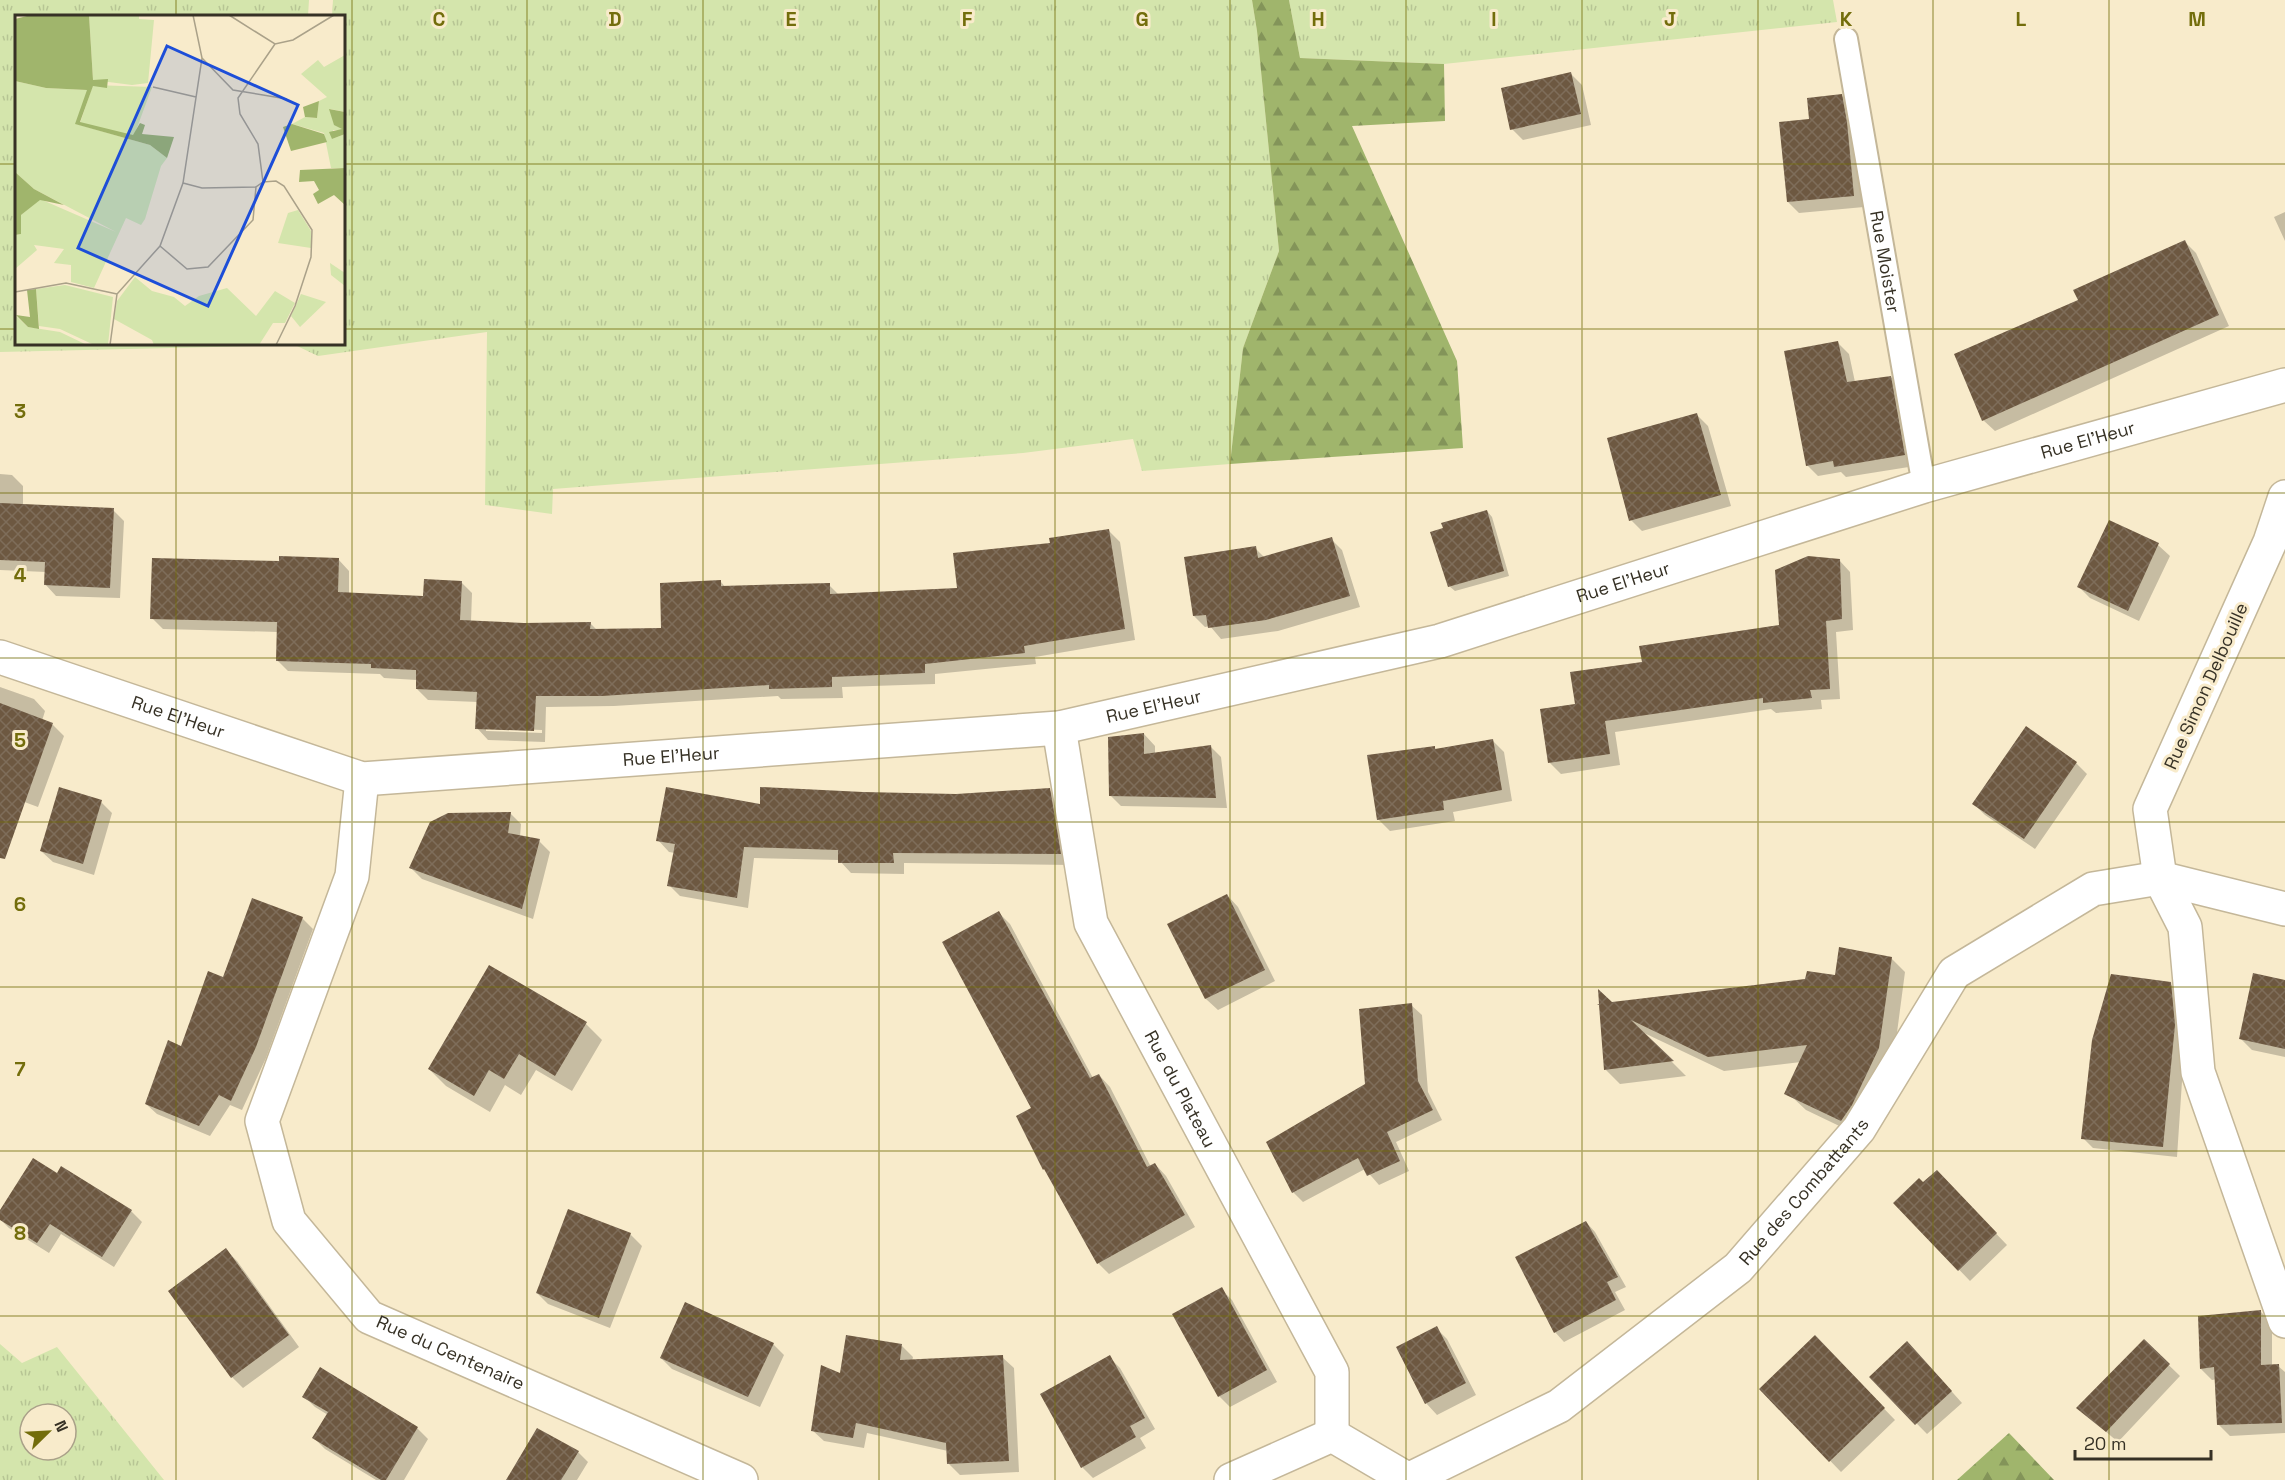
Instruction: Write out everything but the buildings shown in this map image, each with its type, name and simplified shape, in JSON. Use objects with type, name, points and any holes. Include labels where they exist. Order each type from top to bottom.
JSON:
[{"type":"street","name":"Rue El'Heur","points":[[0,657],[362,779],[1059,728],[1440,641],[1924,486],[2285,385]]},
{"type":"street","name":"Rue Simon Delbouille","points":[[2160,878],[2150,809],[2270,542],[2285,497]]},
{"type":"street","name":"Rue du Plateau","points":[[1059,728],[1091,923],[1332,1372],[1332,1435]]},
{"type":"street","name":"Rue du Centenaire","points":[[362,779],[352,876],[262,1121],[289,1221],[369,1317],[741,1480]]},
{"type":"street","name":"Rue des Combattants","points":[[1407,1480],[1559,1406],[1738,1268],[1859,1129],[1954,973],[2093,889],[2160,878],[2285,909]]},
{"type":"street","points":[[2160,878],[2185,927],[2198,1072],[2285,1320]]},
{"type":"street","points":[[1231,1480],[1332,1435],[1407,1480]]},
{"type":"lane","name":"Rue Moister","points":[[1846,39],[1924,486]]},
{"type":"green space","points":[[0,0],[309,0],[308,15],[15,15],[15,345],[295,345],[0,352]]},
{"type":"green space","points":[[333,0],[1252,0],[1279,251],[1243,348],[1230,464],[1142,471],[1133,439],[1023,453],[553,489],[552,514],[485,505],[487,332],[318,356],[295,345],[345,345],[345,15],[332,15]]},
{"type":"green space","points":[[1252,0],[1289,0],[1300,58],[1444,64],[1445,121],[1352,126],[1457,361],[1463,448],[1230,464],[1243,348],[1279,251]]},
{"type":"green space","points":[[1289,0],[1833,0],[1837,22],[1444,64],[1300,58]]},
{"type":"green space","points":[[0,1344],[22,1363],[57,1347],[164,1480],[0,1480]]},
{"type":"green space","points":[[2009,1433],[2054,1480],[1957,1480]]}]
